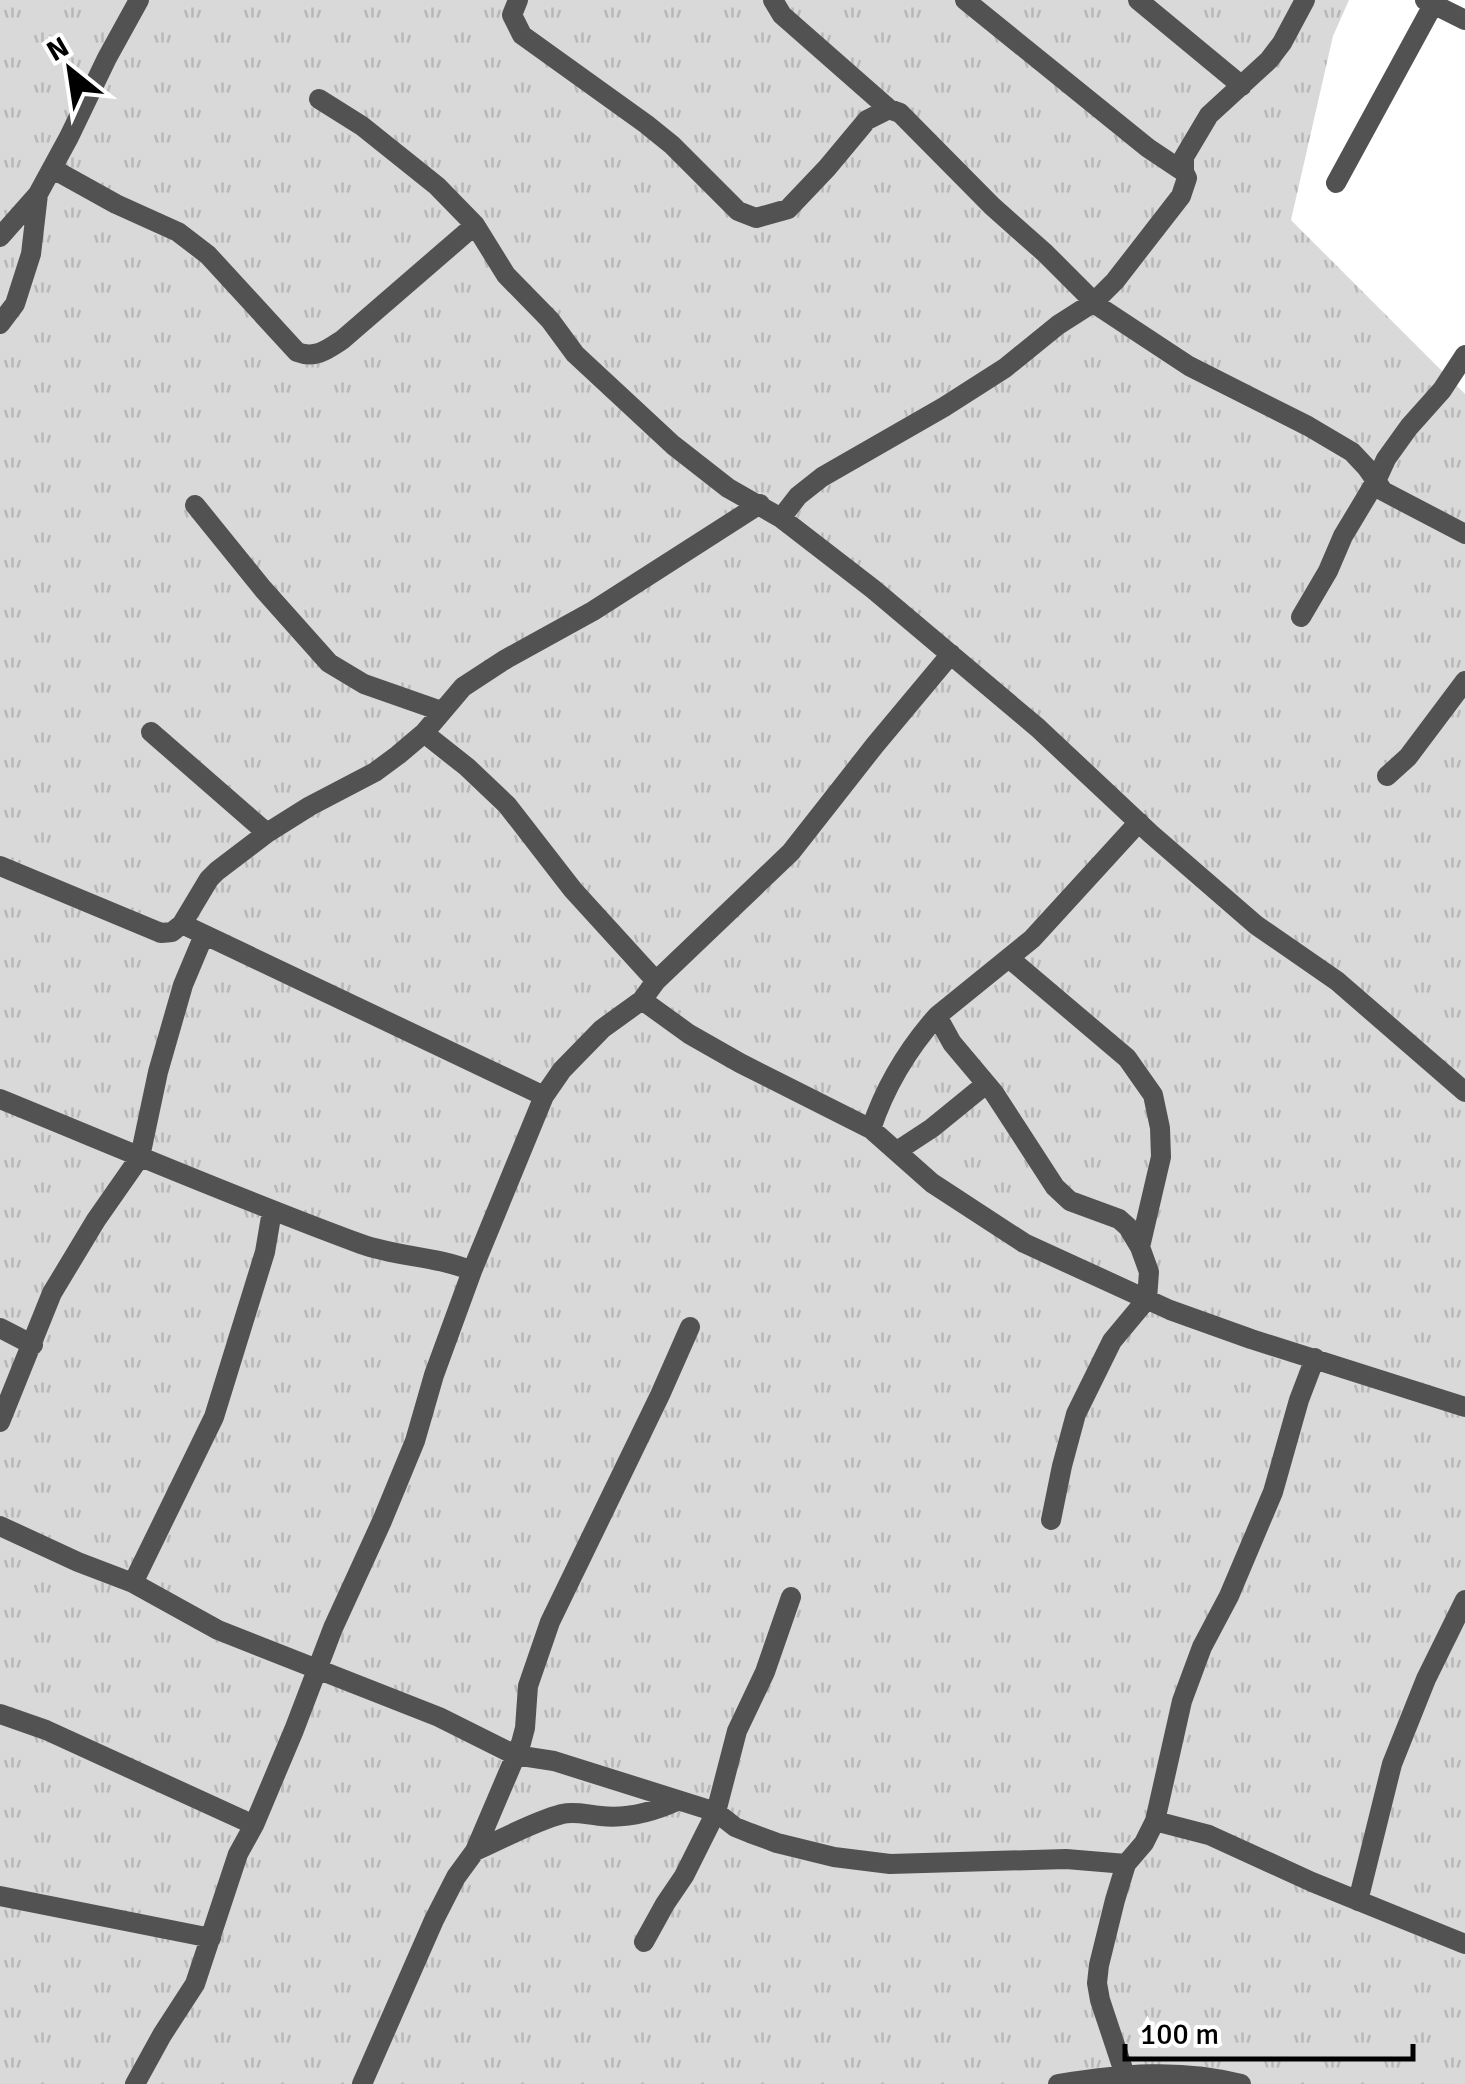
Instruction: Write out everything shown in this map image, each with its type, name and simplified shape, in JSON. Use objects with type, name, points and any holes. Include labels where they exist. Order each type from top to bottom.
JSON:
[{"type":"street","points":[[0,237],[38,194],[139,0]]},
{"type":"street","points":[[518,0],[512,15],[522,34],[646,124],[738,211],[756,218],[788,209],[867,120],[888,109]]},
{"type":"street","points":[[773,0],[782,15],[888,109],[900,113],[1094,302],[1189,366],[1352,452],[1382,491],[1465,534]]},
{"type":"street","points":[[965,0],[1148,148],[1184,172]]},
{"type":"street","points":[[1138,0],[1242,86]]},
{"type":"street","points":[[781,518],[798,496],[822,478],[1005,368],[1094,302],[1181,196],[1187,178],[1184,157],[1209,115],[1269,60],[1305,0]]},
{"type":"street","points":[[1336,183],[1429,2],[1465,20]]},
{"type":"street","points":[[319,98],[362,126],[437,186],[475,225],[506,275],[550,320],[575,354],[673,445],[728,488],[781,518],[873,590],[1038,728],[1256,925],[1337,981],[1465,1092]]},
{"type":"street","points":[[52,169],[178,232],[208,254],[297,352],[308,356],[320,354],[342,340],[475,225]]},
{"type":"street","points":[[0,324],[15,304],[30,254],[38,194]]},
{"type":"street","points":[[1301,617],[1386,458],[1465,356]]},
{"type":"street","points":[[0,866],[161,933],[172,932],[182,924],[209,880],[310,806],[375,772],[424,733],[463,687],[594,611],[760,504]]},
{"type":"street","points":[[194,505],[263,590],[329,662],[364,684],[441,711]]},
{"type":"street","points":[[135,2084],[195,1984],[238,1854],[254,1825],[415,1441],[472,1271],[544,1096],[562,1070],[602,1029],[642,1000],[656,981],[790,852],[951,654]]},
{"type":"street","points":[[1388,776],[1408,757],[1465,681]]},
{"type":"street","points":[[151,732],[267,834]]},
{"type":"street","points":[[424,733],[507,804],[574,890],[656,981]]},
{"type":"street","points":[[871,1128],[880,1100],[922,1033],[937,1016],[1032,939],[1139,822]]},
{"type":"street","points":[[182,924],[544,1096]]},
{"type":"street","points":[[0,1422],[52,1293],[140,1156],[178,1002],[204,934]]},
{"type":"street","points":[[1010,958],[1126,1058],[1153,1095],[1161,1157],[1140,1246]]},
{"type":"street","points":[[642,1000],[689,1034],[740,1063],[871,1128],[932,1183],[1024,1244],[1170,1310],[1465,1406]]},
{"type":"street","points":[[937,1016],[952,1043],[994,1094],[1062,1195],[1120,1219],[1140,1246],[1149,1272],[1147,1299],[1112,1340],[1076,1414],[1051,1520]]},
{"type":"street","points":[[897,1151],[986,1084]]},
{"type":"street","points":[[0,1098],[272,1211],[387,1253],[454,1263],[472,1271]]},
{"type":"street","points":[[133,1583],[214,1417],[265,1252],[272,1211]]},
{"type":"street","points":[[362,2084],[434,1920],[456,1877],[475,1852],[522,1743],[528,1686],[550,1622],[690,1327]]},
{"type":"street","points":[[0,1328],[32,1345]]},
{"type":"street","points":[[1126,2075],[1097,1983],[1104,1944],[1126,1864],[1144,1843],[1155,1821],[1182,1701],[1202,1648],[1274,1492],[1299,1400],[1315,1358]]},
{"type":"street","points":[[0,1526],[133,1583],[218,1630],[438,1717],[515,1754],[554,1760],[716,1812],[735,1827],[777,1843],[834,1857],[890,1864],[1066,1860],[1126,1864]]},
{"type":"street","points":[[644,1942],[684,1876],[716,1812],[738,1731],[765,1672],[791,1597]]},
{"type":"street","points":[[1358,1900],[1392,1764],[1426,1680],[1465,1600]]},
{"type":"street","points":[[0,1714],[46,1730],[254,1825]]},
{"type":"street","points":[[475,1852],[562,1814],[579,1812],[616,1818],[677,1801]]},
{"type":"street","points":[[1155,1821],[1209,1835],[1465,1944]]},
{"type":"street","points":[[0,1896],[211,1938]]},
{"type":"street","points":[[1058,2084],[1126,2075],[1184,2073],[1241,2084]]},
{"type":"green space","points":[[0,0],[1349,0],[1333,36],[1291,220],[1465,394],[1465,2084],[0,2084]]}]
